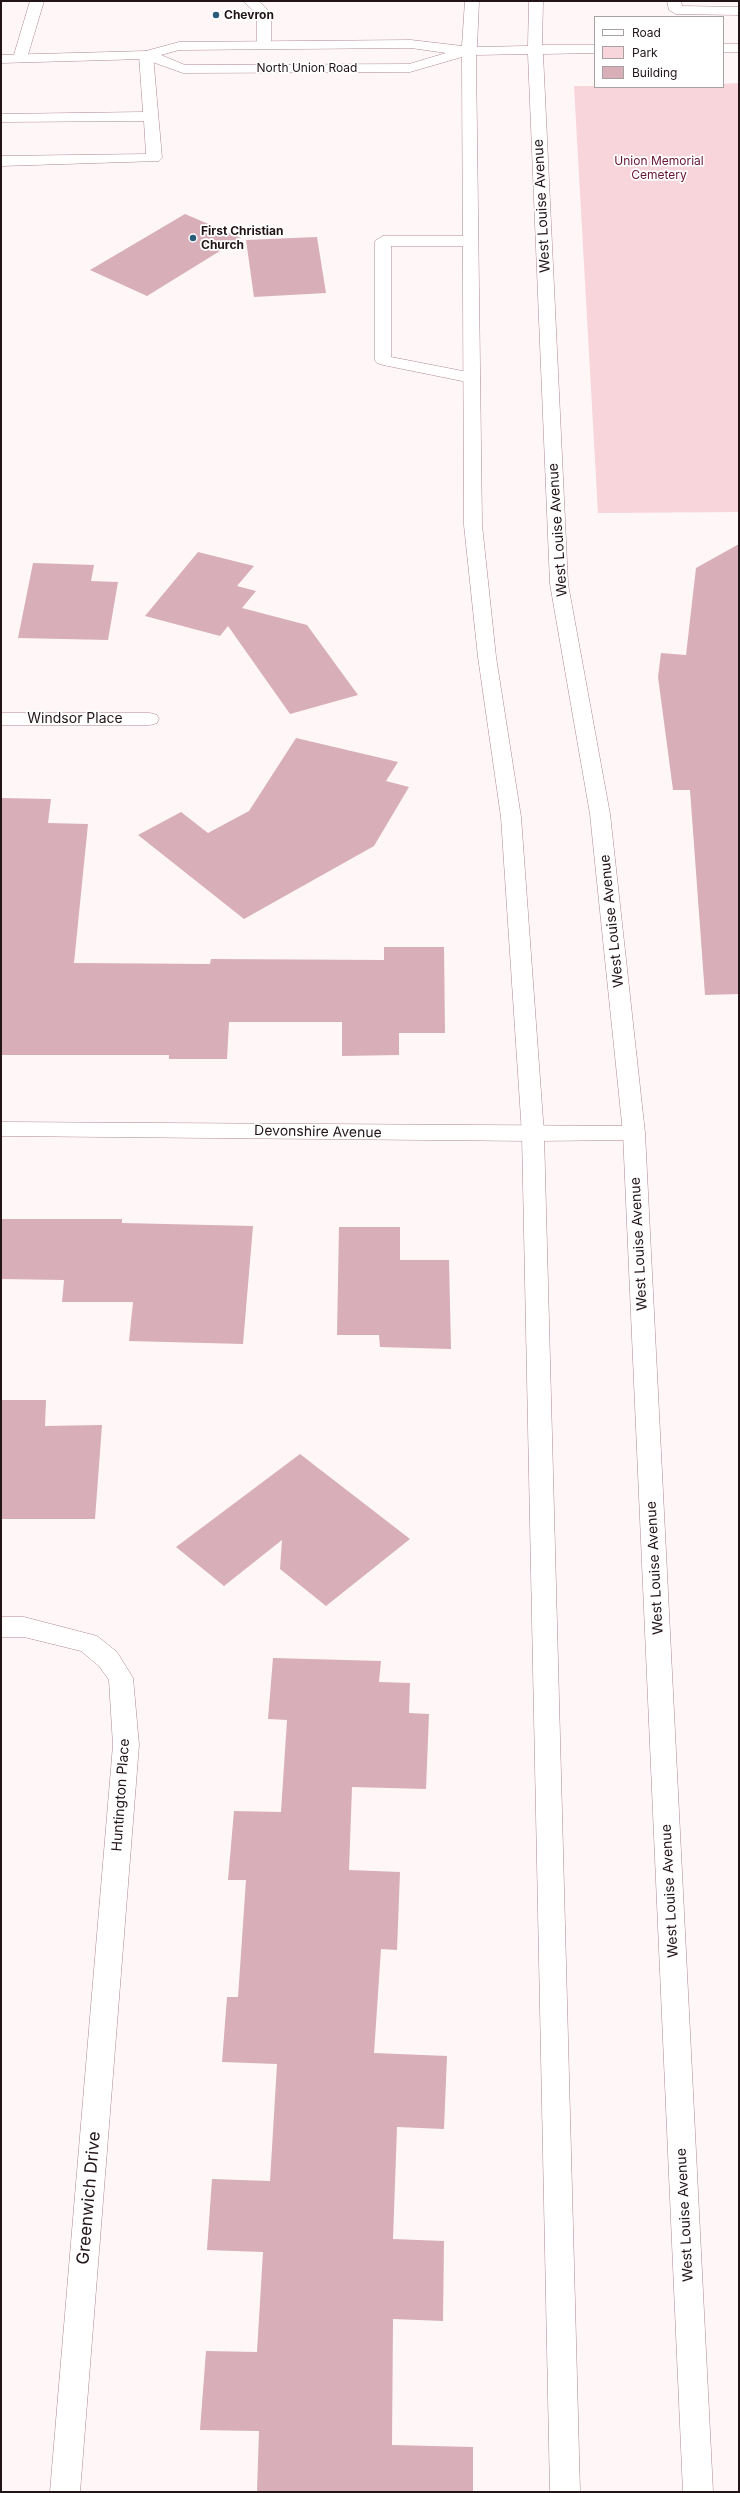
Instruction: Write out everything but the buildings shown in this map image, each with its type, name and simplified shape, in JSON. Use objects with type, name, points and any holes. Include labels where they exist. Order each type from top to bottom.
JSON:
[{"type":"main road","points":[[20,58],[37,1]]},
{"type":"main road","points":[[250,1],[264,12],[264,45]]},
{"type":"main road","points":[[472,1],[469,51],[473,525],[487,656],[511,817],[533,1134],[566,2492]]},
{"type":"main road","name":"West Louise Avenue","points":[[536,1],[535,49],[559,584],[600,814],[634,1133],[698,2492]]},
{"type":"main road","points":[[674,1],[676,10],[739,10]]},
{"type":"main road","name":"North Union Road","points":[[1,59],[146,55],[179,46],[411,44],[469,51],[594,49]]},
{"type":"main road","points":[[724,48],[739,48]]},
{"type":"main road","name":"North Union Road","points":[[146,55],[183,69],[410,68],[469,51]]},
{"type":"main road","points":[[1,161],[154,158],[146,55]]},
{"type":"main road","points":[[1,118],[151,116]]},
{"type":"main road","points":[[470,241],[383,241],[383,360],[472,378]]},
{"type":"main road","name":"Windsor Place","points":[[1,719],[150,719]]},
{"type":"main road","name":"Devonshire Avenue","points":[[1,1129],[533,1134],[634,1133]]},
{"type":"main road","name":"Huntington Place","points":[[1,1627],[24,1628],[88,1643],[108,1659],[121,1678],[126,1745],[113,1905]]},
{"type":"main road","name":"Greenwich Drive","points":[[65,2492],[113,1905]]},
{"type":"green space","name":"Union Memorial Cemetery","points":[[739,83],[739,512],[598,513],[574,86],[594,86],[594,88],[724,88],[724,84]]},
{"type":"place","name":"Chevron","points":[[216,15]]},
{"type":"place","name":"First Christian Church","points":[[193,238]]}]
